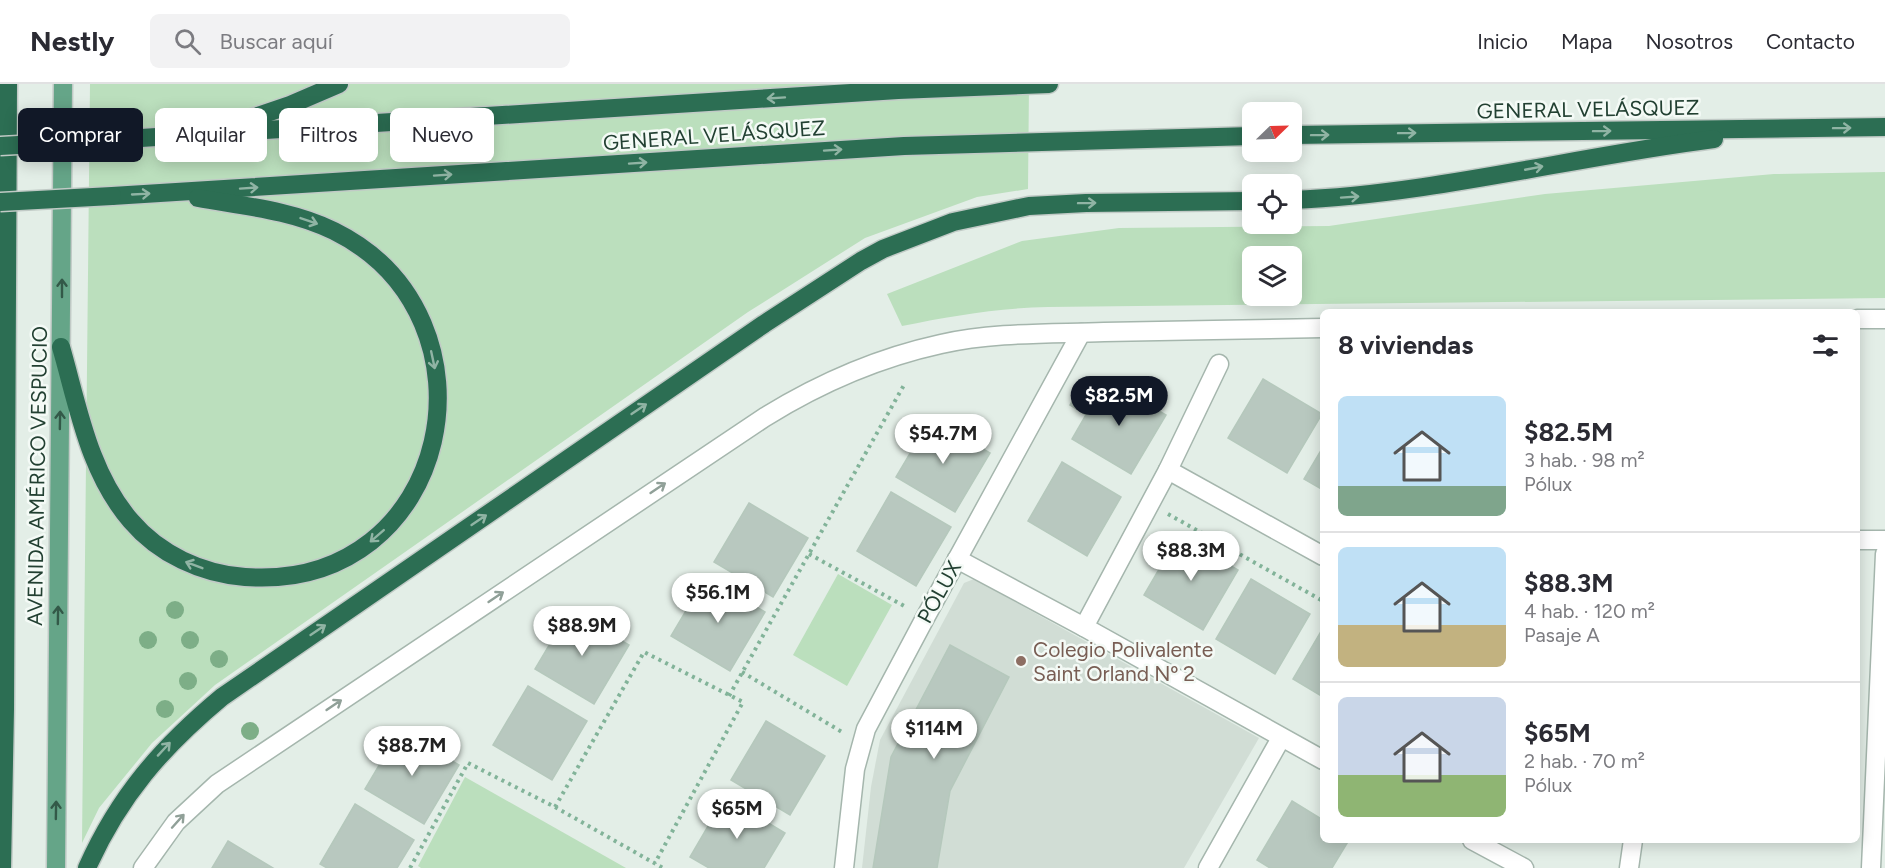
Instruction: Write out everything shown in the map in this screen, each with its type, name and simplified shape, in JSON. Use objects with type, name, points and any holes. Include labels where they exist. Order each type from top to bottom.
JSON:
[{"type":"highway","points":[[2,868],[8,84]]},
{"type":"highway","points":[[267,113],[339,84]]},
{"type":"highway","name":"GENERAL VELÁSQUEZ","points":[[267,131],[898,90],[1049,84]]},
{"type":"highway","name":"GENERAL VELÁSQUEZ","points":[[1302,135],[1885,127]]},
{"type":"highway","points":[[1302,200],[1419,189],[1611,155],[1799,128]]},
{"type":"highway","name":"GENERAL VELÁSQUEZ","points":[[0,202],[904,146],[1242,135]]},
{"type":"highway","name":"GENERAL VELÁSQUEZ","points":[[0,146],[155,138]]},
{"type":"highway","points":[[61,347],[85,430],[108,488],[131,521],[145,536],[184,561],[210,571],[236,577],[279,577],[315,571],[335,563],[373,540],[406,505],[429,459],[434,436],[437,389],[429,342],[407,296],[392,276],[355,243],[308,220],[170,193]]},
{"type":"highway","points":[[87,868],[121,805],[147,769],[182,731],[222,697],[764,324],[861,261],[891,246],[953,222],[1029,206],[1242,201]]},
{"type":"main road","name":"AVENIDA AMÉRICO VESPUCIO","points":[[56,868],[63,84]]},
{"type":"street","points":[[1860,319],[1885,319]]},
{"type":"street","points":[[143,868],[176,822],[224,779],[798,396],[869,364],[943,343],[981,337],[1031,333],[1320,328]]},
{"type":"street","name":"PÓLUX","points":[[844,868],[855,769],[861,743],[872,717],[1082,333]]},
{"type":"street","points":[[1084,627],[1168,470],[1219,364]]},
{"type":"street","points":[[1168,470],[1320,554]]},
{"type":"street","points":[[1860,540],[1885,540]]},
{"type":"street","points":[[1870,868],[1885,554]]},
{"type":"street","points":[[957,559],[1320,758]]},
{"type":"street","points":[[1208,868],[1281,738]]},
{"type":"street","points":[[1477,843],[1512,865]]},
{"type":"street","points":[[1629,868],[1633,843]]},
{"type":"path","points":[[729,696],[904,385]]},
{"type":"path","points":[[1149,503],[1320,599]]},
{"type":"path","points":[[809,554],[925,618]]},
{"type":"path","points":[[555,807],[644,652],[743,702],[655,863]]},
{"type":"path","points":[[742,672],[861,743]]},
{"type":"path","points":[[410,868],[468,763],[555,807],[663,868]]},
{"type":"shaded area","name":"Colegio Polivalente Saint Orland Nº 2","points":[[974,579],[1259,738],[1184,868],[862,868],[871,787],[880,740],[964,583]]},
{"type":"green space","points":[[90,84],[1029,84],[1028,189],[977,197],[865,238],[748,312],[215,685],[152,743],[99,808],[82,843],[89,162],[143,162],[143,108],[90,108]]},
{"type":"green space","points":[[1885,172],[1885,298],[1302,304],[1302,246],[1242,246],[1242,305],[1011,309],[902,326],[887,294],[1022,241],[1119,228],[1242,227],[1242,234],[1302,234],[1302,226],[1329,226],[1545,194],[1774,174]]},
{"type":"green space","points":[[838,574],[892,605],[847,686],[793,655]]},
{"type":"green space","points":[[465,777],[626,868],[421,868],[418,866]]},
{"type":"building","points":[[1085,379],[1102,389],[1086,415],[1070,405]]},
{"type":"building","points":[[1263,379],[1320,413],[1320,417],[1287,473],[1228,438]]},
{"type":"building","points":[[1106,380],[1166,415],[1131,474],[1072,439]]},
{"type":"building","points":[[931,418],[990,453],[955,512],[896,477]]},
{"type":"building","points":[[1320,452],[1320,488],[1304,479]]},
{"type":"building","points":[[1062,462],[1121,497],[1087,556],[1028,521]]},
{"type":"building","points":[[891,492],[951,527],[916,586],[857,551]]},
{"type":"building","points":[[749,503],[808,538],[773,597],[714,562]]},
{"type":"building","points":[[1179,535],[1238,570],[1203,630],[1144,595]]},
{"type":"building","points":[[706,577],[765,612],[730,671],[671,636]]},
{"type":"building","points":[[1251,579],[1310,614],[1275,674],[1216,639]]},
{"type":"building","points":[[570,610],[629,645],[594,704],[535,669]]},
{"type":"building","points":[[1320,633],[1320,695],[1293,679]]},
{"type":"building","points":[[950,645],[1009,677],[950,791],[937,868],[873,868],[891,757]]},
{"type":"building","points":[[528,686],[587,721],[552,780],[493,745]]},
{"type":"building","points":[[766,721],[825,756],[790,815],[731,780]]},
{"type":"building","points":[[400,730],[459,765],[424,824],[365,789]]},
{"type":"building","points":[[725,797],[785,833],[764,868],[709,868],[690,857]]},
{"type":"building","points":[[1292,801],[1320,818],[1320,843],[1347,843],[1332,868],[1270,868],[1257,860]]},
{"type":"building","points":[[355,804],[414,840],[397,868],[327,868],[320,864]]},
{"type":"building","points":[[228,841],[273,868],[212,868]]},
{"type":"place","name":"Colegio Polivalente Saint Orland Nº 2","points":[[1021,661]]}]
